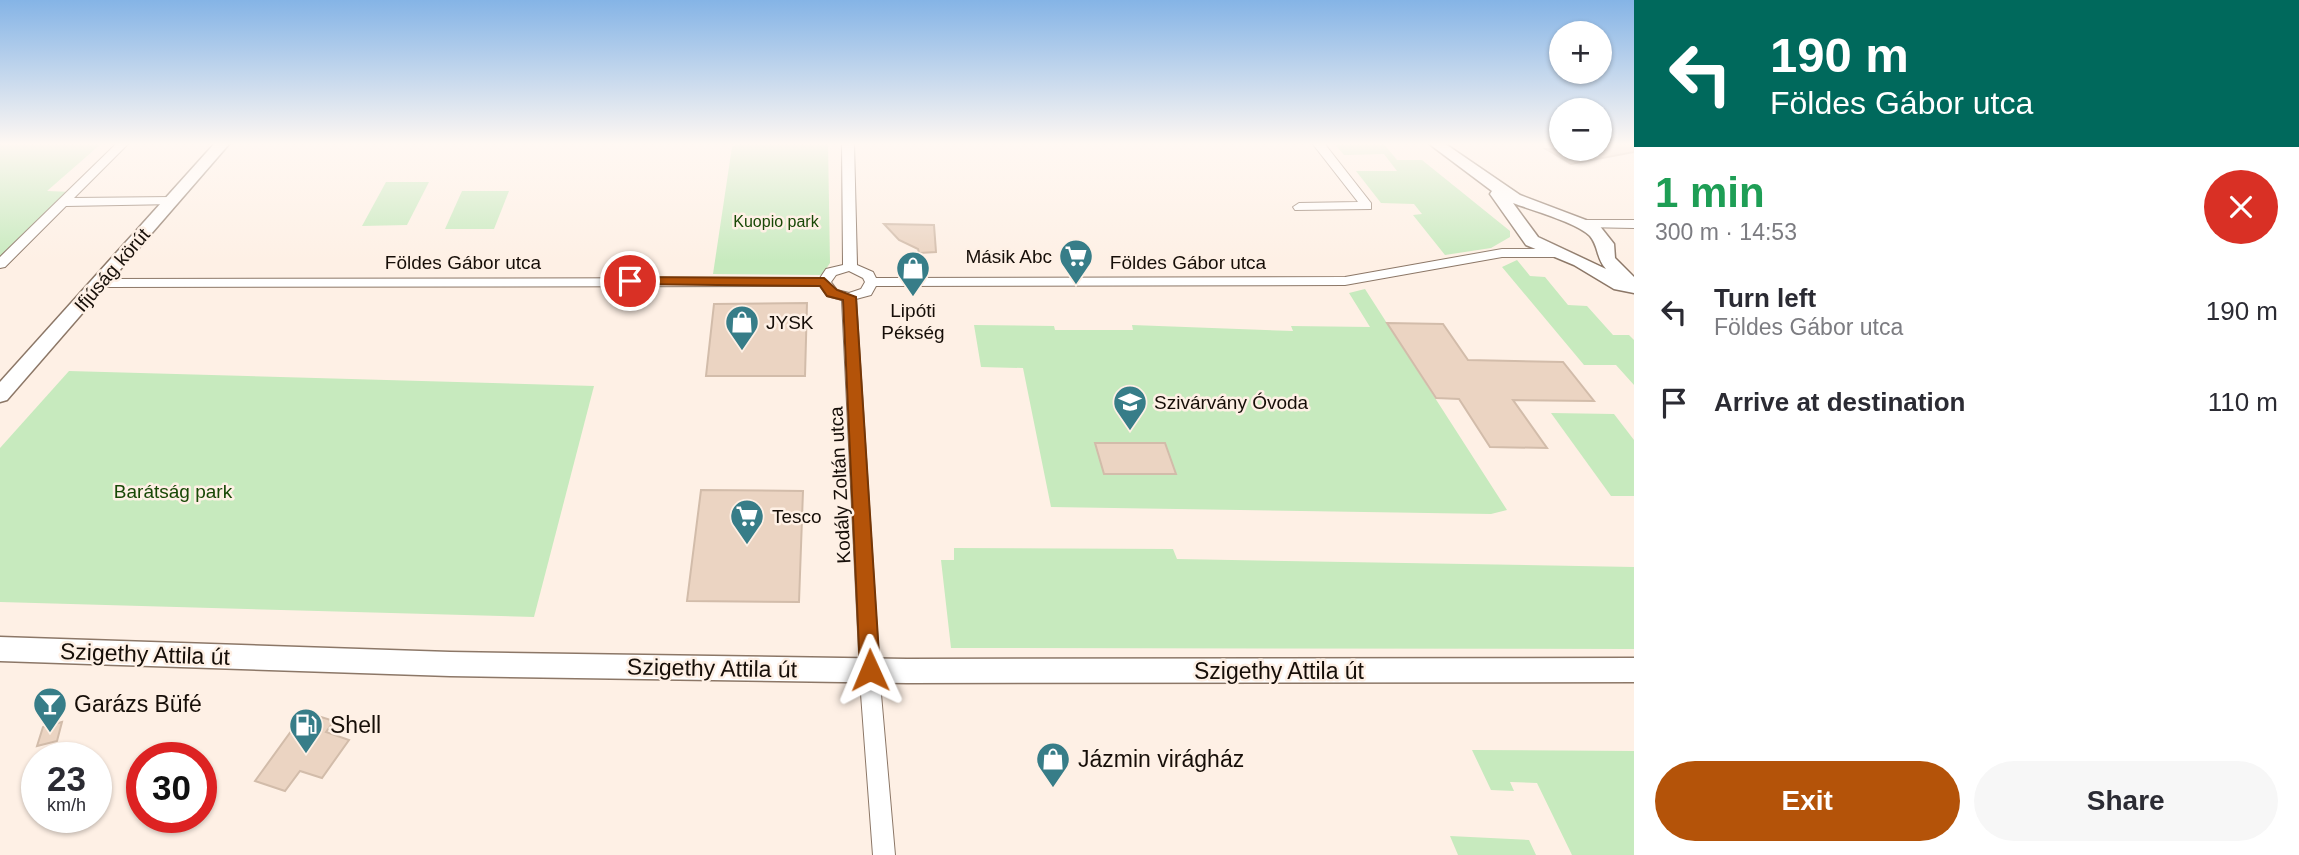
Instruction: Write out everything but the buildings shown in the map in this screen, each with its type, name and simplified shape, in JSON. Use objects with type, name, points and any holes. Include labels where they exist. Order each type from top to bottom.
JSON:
[{"type":"street","points":[[0,264],[83,183]]},
{"type":"street","name":"Ifjúság körút","points":[[0,396],[8,378],[102,283],[188,183]]},
{"type":"street","points":[[849,183],[850,267]]},
{"type":"street","points":[[1299,207],[1367,206],[1349,183]]},
{"type":"street","points":[[1488,183],[1537,244],[1580,261],[1634,293]]},
{"type":"street","points":[[1489,183],[1514,198],[1585,224],[1634,224]]},
{"type":"street","points":[[63,202],[172,201]]},
{"type":"street","points":[[1525,230],[1524,222],[1530,216],[1560,216]]},
{"type":"street","points":[[1585,224],[1603,241],[1606,259],[1634,287]]},
{"type":"street","points":[[1558,253],[1594,256],[1603,241],[1615,229],[1634,224]]},
{"type":"street","name":"Földes Gábor utca","points":[[1502,253],[1524,240],[1525,230]]},
{"type":"street","name":"Földes Gábor utca","points":[[872,282],[1345,281],[1502,253],[1558,253]]},
{"type":"street","points":[[850,267],[863,271],[872,282],[866,292],[849,297],[832,293],[824,282],[831,272],[850,267]]},
{"type":"street","name":"Földes Gábor utca","points":[[102,283],[824,282]]},
{"type":"street","name":"Kodály Zoltán utca","points":[[849,297],[878,853]]},
{"type":"street","name":"Szigethy Attila út","points":[[0,649],[450,664],[870,670],[1634,670]]},
{"type":"green space","points":[[0,183],[56,183],[47,191],[74,192],[0,262]]},
{"type":"green space","points":[[386,183],[429,183],[407,225],[362,226]]},
{"type":"green space","name":"Kuopio park","points":[[727,183],[829,183],[830,263],[822,275],[713,274]]},
{"type":"green space","points":[[1365,183],[1450,183],[1510,231],[1510,237],[1491,248],[1445,255],[1413,215],[1422,214],[1414,204],[1381,203]]},
{"type":"green space","points":[[462,191],[509,191],[494,229],[445,229]]},
{"type":"green space","points":[[1517,260],[1530,276],[1545,277],[1568,305],[1587,306],[1613,335],[1629,335],[1634,340],[1634,385],[1616,365],[1584,365],[1502,267]]},
{"type":"green space","points":[[1365,289],[1507,510],[1491,514],[1051,507],[1023,368],[981,367],[974,325],[1054,326],[1055,330],[1133,330],[1132,325],[1293,331],[1291,326],[1370,327],[1349,293]]},
{"type":"green space","name":"Barátság park","points":[[69,371],[594,386],[534,617],[0,602],[0,448]]},
{"type":"green space","points":[[1551,413],[1614,414],[1634,440],[1634,496],[1611,496]]},
{"type":"green space","points":[[954,548],[1173,549],[1177,559],[1634,567],[1634,649],[951,648],[941,560],[954,560]]},
{"type":"green space","points":[[1472,750],[1634,751],[1634,855],[1572,855],[1537,783],[1510,782],[1514,791],[1491,790]]},
{"type":"green space","points":[[1450,836],[1529,840],[1536,855],[1458,855]]},
{"type":"place","name":"Másik Abc","points":[[1076,286]]},
{"type":"place","name":"Lipóti Pékség","points":[[913,298]]},
{"type":"place","name":"JYSK","points":[[742,352]]},
{"type":"place","name":"Szivárvány Óvoda","points":[[1130,432]]},
{"type":"place","name":"Tesco","points":[[747,546]]},
{"type":"place","name":"Garázs Büfé","points":[[50,734]]},
{"type":"place","name":"Shell","points":[[306,755]]},
{"type":"place","name":"Jázmin virágház","points":[[1053,789]]},
{"type":"route","points":[[630,281],[824,282],[832,293],[849,297],[870,670]]}]
